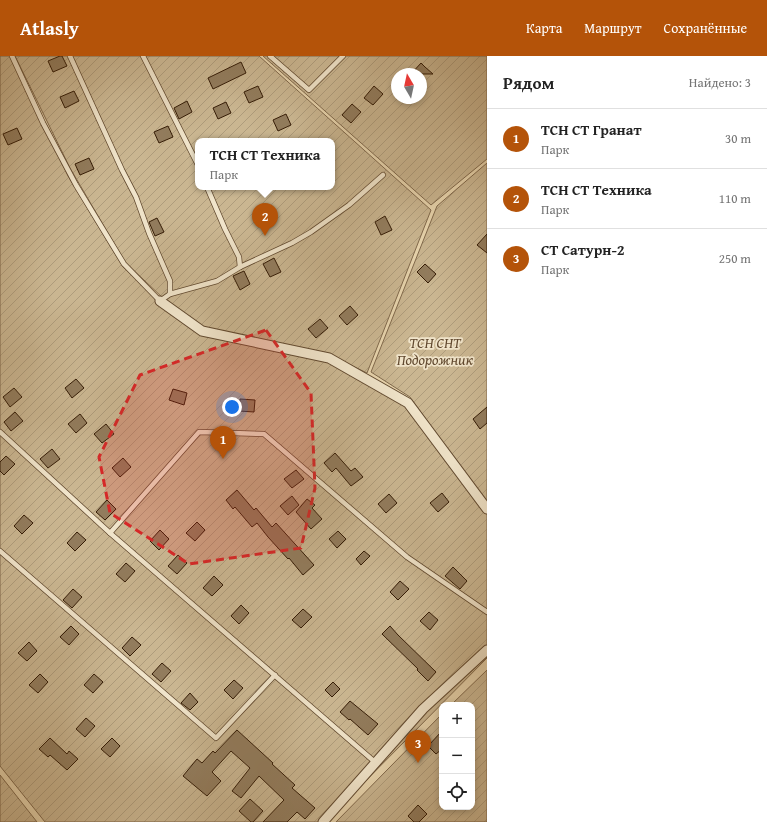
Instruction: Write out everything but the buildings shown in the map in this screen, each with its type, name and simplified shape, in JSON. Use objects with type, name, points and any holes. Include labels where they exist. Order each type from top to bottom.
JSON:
[{"type":"street","points":[[160,301],[202,331],[329,358],[408,403],[487,509]]},
{"type":"street","points":[[323,822],[423,709],[487,650]]},
{"type":"lane","points":[[12,56],[43,123],[76,186],[124,264],[160,301],[170,294],[217,281],[240,267],[292,244],[349,205],[383,175]]},
{"type":"lane","points":[[70,56],[122,170],[136,197],[149,233],[170,281],[170,294]]},
{"type":"lane","points":[[143,56],[195,159]]},
{"type":"lane","points":[[270,56],[309,90],[343,56]]},
{"type":"lane","points":[[208,190],[239,257],[240,267]]},
{"type":"lane","points":[[0,432],[110,533],[376,762]]},
{"type":"lane","points":[[110,533],[200,432],[264,434],[407,557],[487,612]]},
{"type":"lane","points":[[0,551],[216,738],[275,675]]},
{"type":"highlighted area","points":[[266,330],[311,393],[315,488],[301,548],[189,564],[110,513],[99,457],[140,375]]},
{"type":"green space","points":[[0,56],[10,56],[68,176],[123,267],[199,334],[328,361],[406,405],[487,514],[487,658],[444,702],[439,702],[439,707],[325,822],[45,822],[0,766]]},
{"type":"green space","points":[[15,56],[259,56],[431,210],[367,373],[332,356],[205,328],[165,300],[125,262],[70,168]]},
{"type":"green space","points":[[263,56],[487,56],[487,159],[431,205]]},
{"type":"green space","name":"ТСН СНТ Подорожник","points":[[487,163],[487,504],[410,397],[371,372],[437,206]]},
{"type":"green space","points":[[487,670],[487,822],[336,822],[439,717],[439,810],[475,810],[475,702],[454,702]]},
{"type":"green space","points":[[0,775],[37,822],[0,822]]},
{"type":"place","name":"ТСН СТ Техника","points":[[265,236]]},
{"type":"place","name":"ТСН СТ Гранат","points":[[223,459]]},
{"type":"place","name":"СТ Сатурн-2","points":[[418,763]]}]
